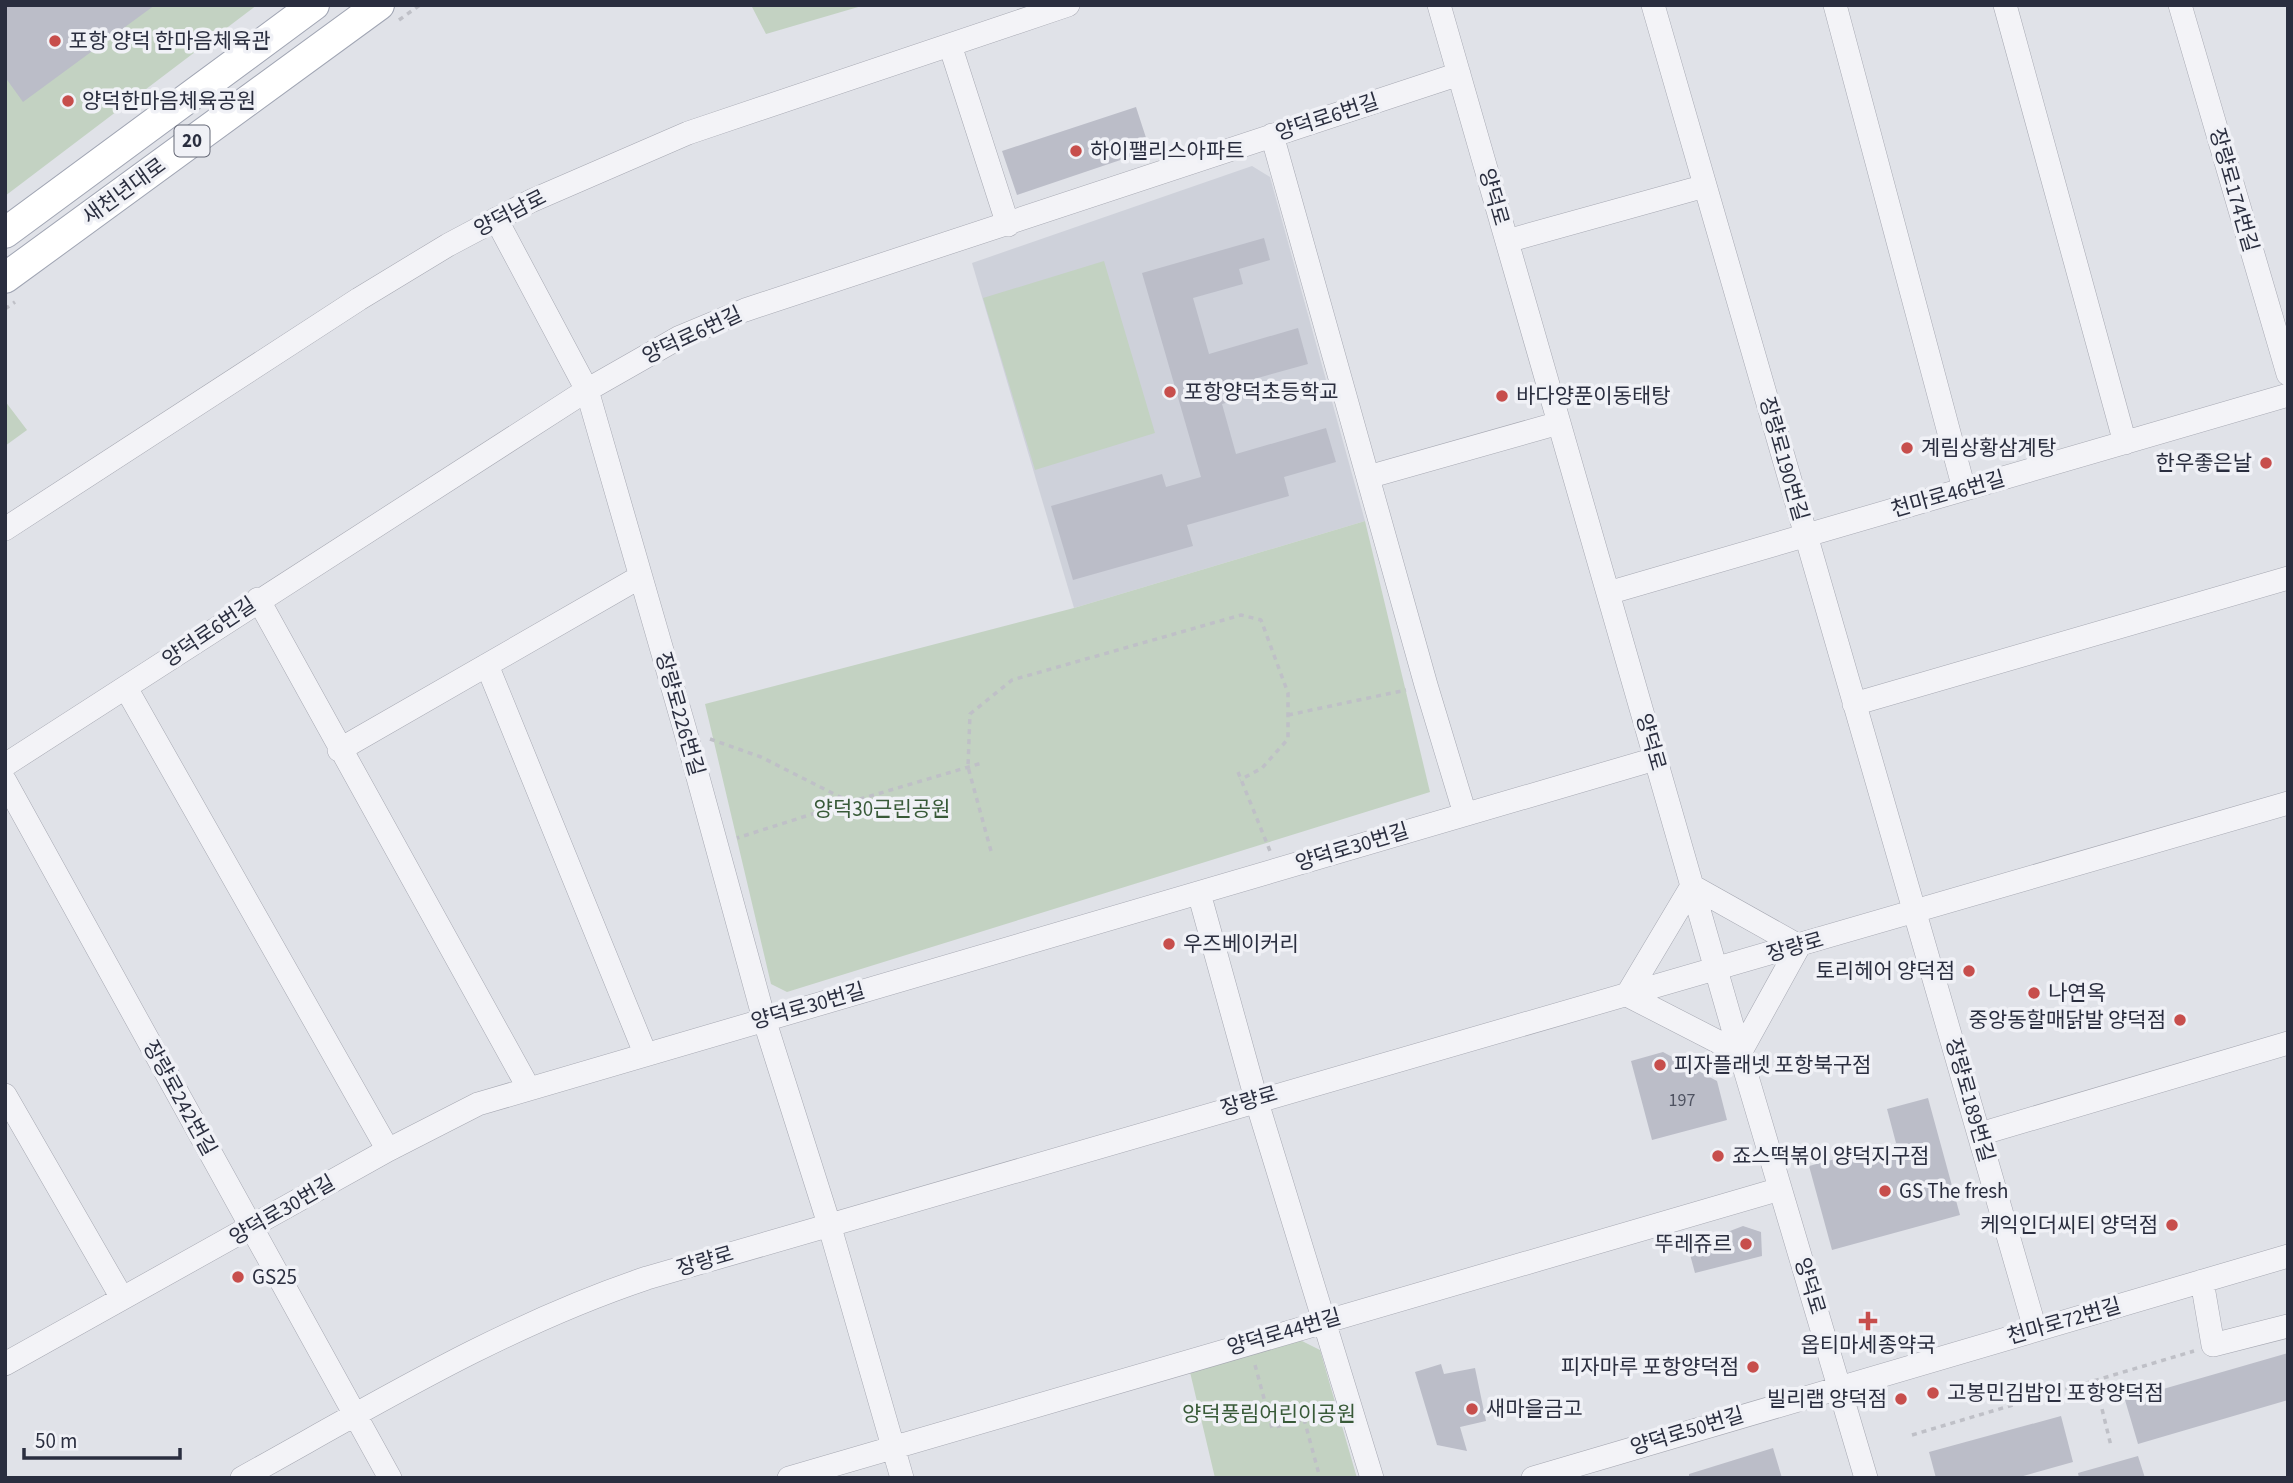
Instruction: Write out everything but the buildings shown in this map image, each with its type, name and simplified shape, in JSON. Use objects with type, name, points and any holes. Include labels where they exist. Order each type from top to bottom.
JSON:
[{"type":"main road","name":"새천년대로","points":[[5,233],[314,5]]},
{"type":"main road","name":"새천년대로","points":[[5,278],[379,5]]},
{"type":"street","name":"양덕남로","points":[[5,529],[359,299],[496,219],[580,177],[688,133],[1068,5]]},
{"type":"street","name":"양덕로","points":[[1439,5],[1740,1053],[1866,1478]]},
{"type":"street","name":"장량로190번길","points":[[1653,5],[1915,912]]},
{"type":"street","points":[[1835,5],[1964,489]]},
{"type":"street","points":[[2005,5],[2125,443]]},
{"type":"street","name":"장량로174번길","points":[[2180,5],[2288,374]]},
{"type":"street","points":[[950,45],[1008,225]]},
{"type":"street","name":"양덕로6번길","points":[[5,765],[258,599],[587,390],[680,337],[721,319],[1459,74]]},
{"type":"street","points":[[1272,135],[1426,685],[1465,814]]},
{"type":"street","points":[[1507,241],[1705,186]]},
{"type":"street","name":"장량로226번길","points":[[496,219],[587,390],[685,730],[764,1019],[829,1224],[902,1478]]},
{"type":"street","name":"천마로46번길","points":[[1608,593],[2288,396]]},
{"type":"street","points":[[1368,477],[1559,423]]},
{"type":"street","points":[[339,750],[640,577]]},
{"type":"street","points":[[1854,704],[2288,578]]},
{"type":"street","points":[[258,599],[339,750],[528,1087]]},
{"type":"street","points":[[487,665],[645,1053]]},
{"type":"street","points":[[126,688],[387,1150]]},
{"type":"street","name":"양덕로30번길","points":[[5,1364],[387,1150],[478,1104],[528,1087],[1656,759]]},
{"type":"street","name":"장량로242번길","points":[[5,781],[390,1478]]},
{"type":"street","name":"장량로","points":[[242,1478],[506,1334],[598,1294],[1256,1099],[1799,946],[2288,803]]},
{"type":"street","points":[[1692,886],[1799,946],[1740,1053],[1626,995],[1692,886]]},
{"type":"street","points":[[1199,893],[1256,1099],[1372,1478]]},
{"type":"street","name":"장량로189번길","points":[[1915,912],[2035,1329]]},
{"type":"street","points":[[1980,1134],[2288,1043]]},
{"type":"street","points":[[5,1096],[122,1298]]},
{"type":"street","name":"양덕로44번길","points":[[789,1478],[1780,1189]]},
{"type":"street","name":"천마로72번길","points":[[1840,1385],[2288,1256]]},
{"type":"street","points":[[2202,1281],[2213,1345],[2288,1326]]},
{"type":"street","name":"양덕로50번길","points":[[1533,1478],[1840,1385]]},
{"type":"path","points":[[991,851],[968,767],[970,714],[1012,680],[1241,615],[1261,620],[1288,694],[1288,739],[1262,768],[1240,780]]},
{"type":"path","points":[[1288,715],[1426,685]]},
{"type":"path","points":[[685,730],[761,757],[850,802]]},
{"type":"path","points":[[716,845],[982,763]]},
{"type":"path","points":[[1237,772],[1278,869]]},
{"type":"path","points":[[1249,1342],[1272,1428],[1352,1406]]},
{"type":"path","points":[[1912,1435],[2213,1345]]},
{"type":"path","points":[[2095,1380],[2111,1446]]},
{"type":"path","points":[[1304,1419],[1321,1478]]},
{"type":"shaded area","name":"포항양덕초등학교","points":[[1252,166],[1270,177],[1365,521],[1074,608],[972,263]]},
{"type":"green space","name":"양덕한마음체육공원","points":[[5,5],[257,5],[5,196]]},
{"type":"green space","points":[[751,5],[865,5],[766,34]]},
{"type":"green space","points":[[1104,261],[1155,433],[1035,470],[983,298]]},
{"type":"green space","points":[[5,401],[27,430],[5,446]]},
{"type":"green space","name":"양덕30근린공원","points":[[1365,521],[1430,792],[787,992],[771,984],[705,704],[1074,608]]},
{"type":"green space","name":"양덕풍림어린이공원","points":[[1300,1340],[1320,1350],[1357,1478],[1215,1478],[1190,1372]]},
{"type":"place","name":"포항 양덕 한마음체육관","points":[[55,41]]},
{"type":"place","name":"양덕한마음체육공원","points":[[68,101]]},
{"type":"place","name":"하이팰리스아파트","points":[[1076,151]]},
{"type":"place","name":"포항양덕초등학교","points":[[1170,392]]},
{"type":"place","name":"바다양푼이동태탕","points":[[1502,396]]},
{"type":"place","name":"계림상황삼계탕","points":[[1907,448]]},
{"type":"place","name":"한우좋은날","points":[[2266,463]]},
{"type":"place","name":"우즈베이커리","points":[[1169,944]]},
{"type":"place","name":"토리헤어 양덕점","points":[[1969,971]]},
{"type":"place","name":"나연옥","points":[[2034,993]]},
{"type":"place","name":"중앙동할매닭발 양덕점","points":[[2180,1020]]},
{"type":"place","name":"피자플래넷 포항북구점","points":[[1660,1065]]},
{"type":"place","name":"죠스떡볶이 양덕지구점","points":[[1718,1156]]},
{"type":"place","name":"GS The fresh","points":[[1885,1191]]},
{"type":"place","name":"케익인더씨티 양덕점","points":[[2172,1225]]},
{"type":"place","name":"뚜레쥬르","points":[[1746,1244]]},
{"type":"place","name":"GS25","points":[[238,1277]]},
{"type":"place","name":"옵티마세종약국","points":[[1868,1321]]},
{"type":"place","name":"피자마루 포항양덕점","points":[[1753,1367]]},
{"type":"place","name":"고봉민김밥인 포항양덕점","points":[[1933,1393]]},
{"type":"place","name":"빌리랩 양덕점","points":[[1901,1399]]},
{"type":"place","name":"새마을금고","points":[[1472,1409]]}]
